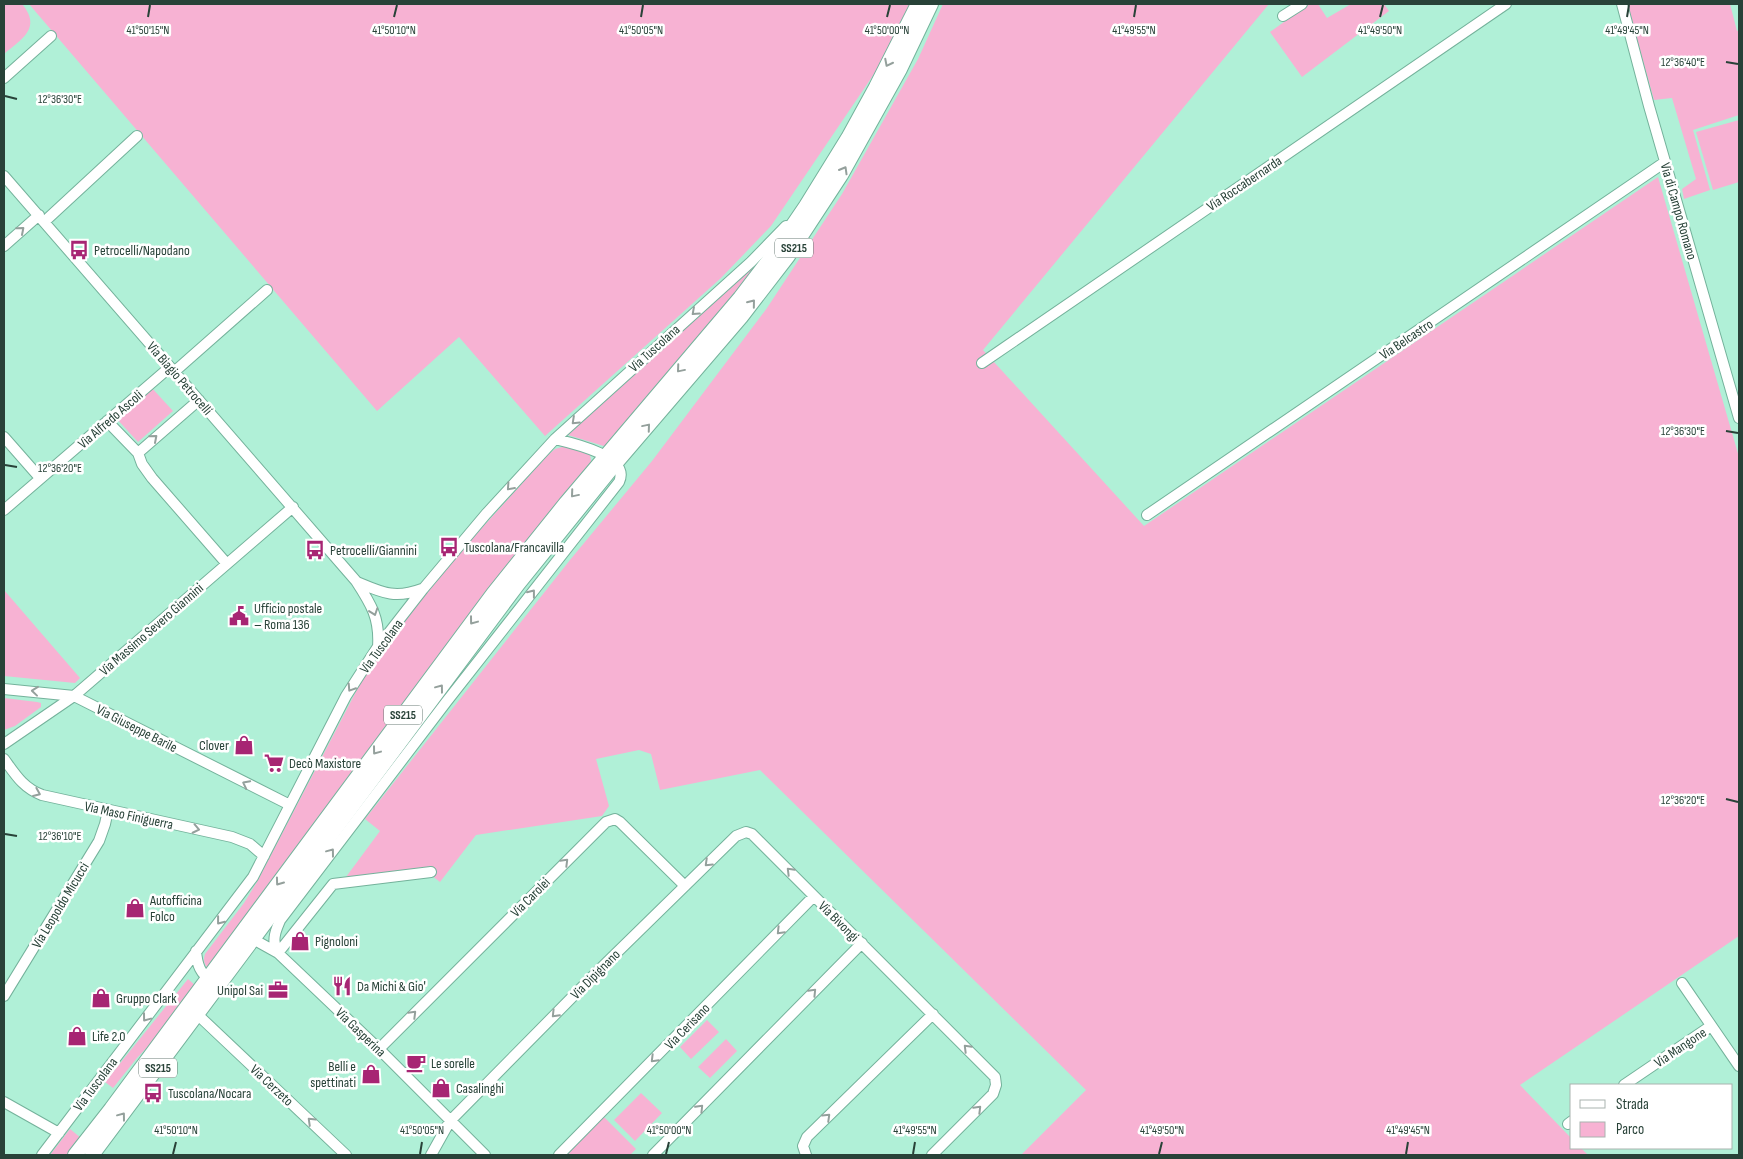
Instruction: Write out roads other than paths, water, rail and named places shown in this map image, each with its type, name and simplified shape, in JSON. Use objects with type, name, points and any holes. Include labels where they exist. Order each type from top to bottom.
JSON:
[{"type":"main road","name":"Via Tuscolana","points":[[92,1155],[610,460],[753,282],[806,206],[848,138],[918,4]]},
{"type":"main road","name":"Via Tuscolana","points":[[75,1155],[460,637],[527,551],[741,317],[796,244],[841,175],[873,120],[931,4]]},
{"type":"street","points":[[1283,16],[1302,4]]},
{"type":"street","name":"Via Roccabernarda","points":[[982,363],[1506,4]]},
{"type":"street","name":"Via di Campo Romano","points":[[1622,4],[1649,106],[1739,418]]},
{"type":"street","points":[[4,78],[51,36]]},
{"type":"street","points":[[4,246],[41,218],[137,136]]},
{"type":"street","name":"Via Belcastro","points":[[1146,515],[1666,162]]},
{"type":"street","name":"Via Biagio Petrocelli","points":[[4,176],[356,581],[375,612],[378,626],[378,648]]},
{"type":"street","name":"Via Tuscolana","points":[[42,1155],[253,877],[337,710],[378,648],[423,589],[486,514],[555,439],[751,262],[806,206]]},
{"type":"street","name":"Via Alfredo Ascoli","points":[[4,510],[107,421],[267,290]]},
{"type":"street","points":[[138,453],[199,400]]},
{"type":"street","points":[[107,421],[138,453],[148,473],[227,564]]},
{"type":"street","points":[[4,438],[40,478]]},
{"type":"street","points":[[280,919],[447,700],[619,482],[621,474],[610,460],[588,448],[555,439]]},
{"type":"street","name":"Via Massimo Severo Giannini","points":[[4,744],[74,696],[293,507]]},
{"type":"street","name":"Via Biagio Petrocelli","points":[[356,581],[379,591],[396,595],[423,589]]},
{"type":"street","name":"Via Giuseppe Barile","points":[[4,689],[74,696],[290,805]]},
{"type":"street","points":[[390,755],[447,700]]},
{"type":"street","name":"Via Maso Finiguerra","points":[[4,759],[20,781],[31,791],[48,797],[232,837],[250,844],[264,856]]},
{"type":"street","name":"Via Leopoldo Micucci","points":[[4,996],[99,840],[108,810]]},
{"type":"street","name":"Via Carolei","points":[[379,1049],[606,822],[615,820],[620,822],[685,886]]},
{"type":"street","name":"Via Dipignano","points":[[431,1155],[450,1121],[596,972],[736,836],[744,832]]},
{"type":"street","name":"Via Bivongi","points":[[744,832],[752,834],[995,1077],[996,1085],[991,1096],[932,1155]]},
{"type":"street","points":[[308,864],[280,919],[274,938],[274,946],[278,953],[333,884],[431,872]]},
{"type":"street","name":"Via Cerisano","points":[[559,1155],[814,896]]},
{"type":"street","name":"Via Gasperina","points":[[254,940],[278,953],[379,1049],[485,1155]]},
{"type":"street","points":[[653,1155],[862,943]]},
{"type":"street","points":[[196,951],[197,963],[207,978],[215,982],[224,980]]},
{"type":"street","points":[[1682,983],[1739,1066]]},
{"type":"street","points":[[806,1155],[803,1149],[805,1138],[933,1014]]},
{"type":"street","name":"Via Cerzeto","points":[[198,1015],[346,1155]]},
{"type":"street","name":"Via Mangone","points":[[1625,1084],[1711,1026]]},
{"type":"street","points":[[4,1102],[59,1133]]},
{"type":"place","name":"Petrocelli/Napodano","points":[[79,250]]},
{"type":"place","name":"Tuscolana/Francavilla","points":[[449,547]]},
{"type":"place","name":"Petrocelli/Giannini","points":[[315,550]]},
{"type":"place","name":"Ufficio postale – Roma 136","points":[[239,616]]},
{"type":"place","name":"Clover","points":[[244,745]]},
{"type":"place","name":"Decò Maxistore","points":[[274,763]]},
{"type":"place","name":"Autofficina Folco","points":[[135,908]]},
{"type":"place","name":"Pignoloni","points":[[300,941]]},
{"type":"place","name":"Da Michi & Gio'","points":[[342,986]]},
{"type":"place","name":"Unipol Sai","points":[[278,990]]},
{"type":"place","name":"Gruppo Clark","points":[[101,998]]},
{"type":"place","name":"Life 2.0","points":[[77,1036]]},
{"type":"place","name":"Le sorelle","points":[[416,1063]]},
{"type":"place","name":"Belli e spettinati","points":[[371,1074]]},
{"type":"place","name":"Casalinghi","points":[[441,1088]]},
{"type":"place","name":"Tuscolana/Nocara","points":[[153,1093]]}]
